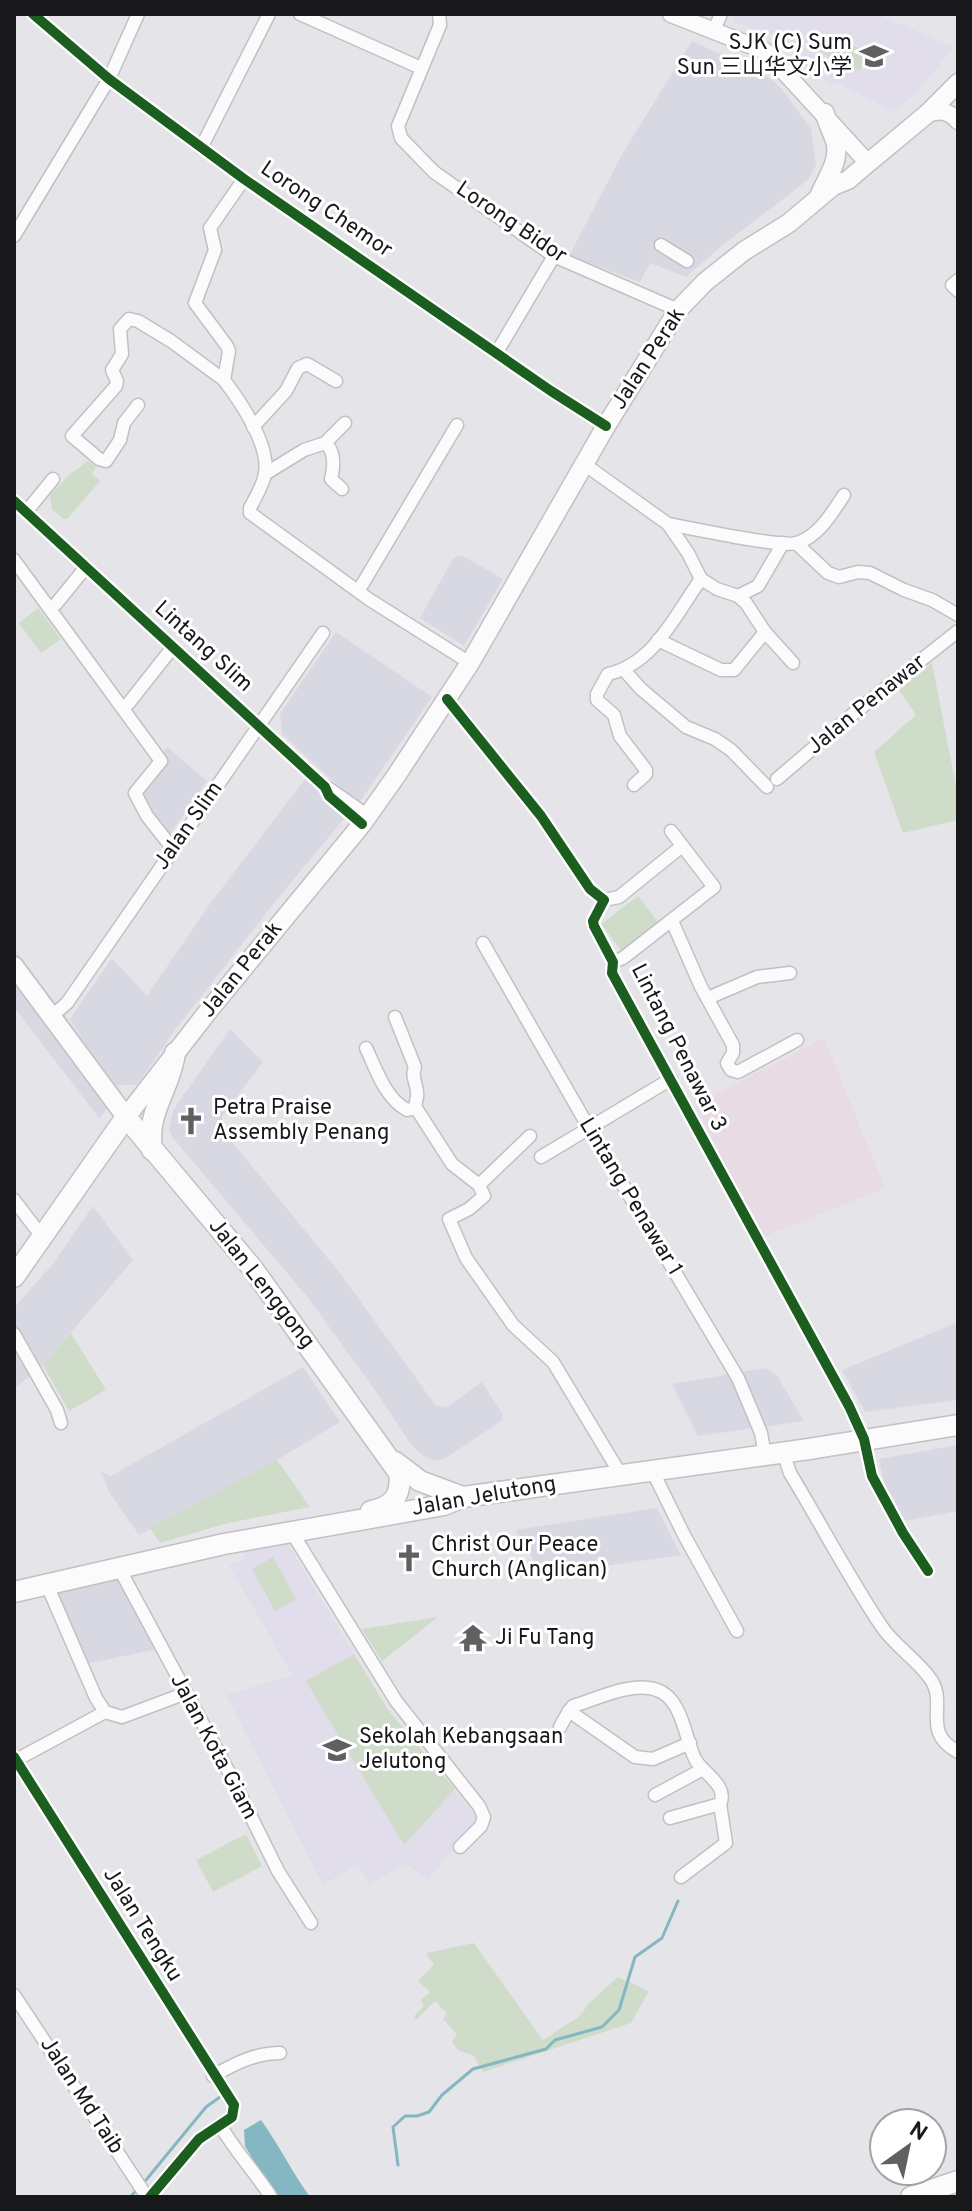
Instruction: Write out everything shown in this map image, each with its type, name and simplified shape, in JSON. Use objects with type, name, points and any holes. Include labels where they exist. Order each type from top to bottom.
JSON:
[{"type":"main road","name":"Jalan Perak","points":[[14,1277],[104,1145],[129,1121],[175,1053],[365,820],[470,663],[606,426],[678,310],[705,282],[818,199],[833,186],[841,171],[865,159],[927,114],[950,94],[958,68]]},
{"type":"main road","name":"Jalan Perak","points":[[865,159],[950,94]]},
{"type":"main road","points":[[818,199],[836,157],[834,139],[825,113]]},
{"type":"main road","points":[[14,966],[129,1121]]},
{"type":"main road","points":[[152,1150],[149,1134],[152,1117],[173,1070],[175,1053]]},
{"type":"main road","name":"Jalan Lenggong","points":[[129,1121],[253,1269],[389,1456],[401,1483],[397,1496],[386,1509],[214,1541],[210,1548]]},
{"type":"main road","name":"Jalan Jelutong","points":[[14,1592],[291,1531],[444,1505],[463,1497],[958,1425]]},
{"type":"main road","name":"Jalan Lenggong","points":[[389,1456],[420,1481],[463,1497]]},
{"type":"main road","points":[[911,2197],[958,2181]]},
{"type":"street","name":"Lorong Chemor","points":[[33,14],[109,79],[244,179],[606,426]]},
{"type":"street","points":[[14,236],[109,79],[138,14]]},
{"type":"street","points":[[201,148],[269,14]]},
{"type":"street","points":[[300,14],[421,68],[440,25],[439,14]]},
{"type":"street","points":[[671,14],[765,51],[865,159]]},
{"type":"street","points":[[714,30],[721,14]]},
{"type":"street","name":"Lorong Bidor","points":[[421,68],[398,126],[401,138],[434,172],[554,256],[678,310]]},
{"type":"street","points":[[927,114],[939,110],[948,112],[958,121]]},
{"type":"street","points":[[224,380],[229,351],[195,303],[215,250],[210,228],[244,179]]},
{"type":"street","points":[[661,245],[687,261]]},
{"type":"street","points":[[497,352],[554,256]]},
{"type":"street","points":[[958,280],[952,285],[958,291]]},
{"type":"street","points":[[138,405],[124,423],[120,440],[106,461],[99,459],[72,436],[116,386],[112,370],[122,354],[120,329],[129,319],[138,321],[171,341],[224,380],[253,427],[263,451],[265,474],[250,513],[370,600],[470,663]]},
{"type":"street","points":[[253,427],[286,391],[298,368],[307,364],[336,381]]},
{"type":"street","points":[[265,474],[304,450],[325,443],[345,423]]},
{"type":"street","points":[[359,590],[457,425]]},
{"type":"street","points":[[325,443],[334,460],[331,479],[342,489]]},
{"type":"street","points":[[584,464],[668,524],[701,579],[717,589],[738,596],[746,603],[765,632],[793,663]]},
{"type":"street","points":[[26,512],[53,479]]},
{"type":"street","points":[[738,596],[758,586],[790,543],[815,532],[844,495]]},
{"type":"street","name":"Lintang Slim","points":[[14,501],[325,787],[329,796],[365,820]]},
{"type":"street","points":[[668,524],[790,543],[828,573],[839,577],[858,572],[870,573],[958,615]]},
{"type":"street","points":[[14,560],[161,761],[135,793],[147,816],[173,849]]},
{"type":"street","points":[[56,604],[86,567]]},
{"type":"street","points":[[634,785],[646,774],[646,770],[620,736],[614,715],[596,697],[608,674],[639,662],[701,579]]},
{"type":"street","name":"Jalan Penawar","points":[[624,670],[641,689],[686,727],[715,739],[772,783],[958,631]]},
{"type":"street","points":[[658,640],[721,670],[734,670],[765,632]]},
{"type":"street","name":"Jalan Slim","points":[[52,1016],[67,1003],[323,633]]},
{"type":"street","points":[[128,704],[173,647]]},
{"type":"street","points":[[447,699],[541,816],[590,889],[604,900],[619,897],[682,846]]},
{"type":"street","points":[[613,962],[623,958],[714,887],[671,831]]},
{"type":"street","name":"Lintang Penawar 3","points":[[604,900],[593,921],[613,962],[612,973],[849,1406],[864,1439],[872,1476],[928,1571]]},
{"type":"street","points":[[672,921],[734,1049],[727,1060],[731,1070],[738,1072],[797,1040]]},
{"type":"street","name":"Lintang Penawar 1","points":[[483,943],[738,1378],[761,1433],[790,1473],[884,1631],[930,1677],[935,1688],[937,1734],[946,1746],[958,1752]]},
{"type":"street","points":[[708,998],[757,977],[790,973]]},
{"type":"street","points":[[395,1017],[415,1068],[412,1075],[418,1094],[414,1102],[416,1108],[452,1164],[479,1185],[484,1196],[469,1209],[449,1219],[466,1258],[513,1325],[553,1362],[621,1475]]},
{"type":"street","points":[[366,1048],[382,1083],[397,1104],[407,1110],[416,1108]]},
{"type":"street","points":[[541,1157],[671,1079]]},
{"type":"street","points":[[479,1185],[530,1136]]},
{"type":"street","points":[[14,1200],[43,1238]]},
{"type":"street","points":[[14,1334],[57,1410],[61,1423]]},
{"type":"street","points":[[652,1470],[737,1631]]},
{"type":"street","points":[[291,1531],[396,1701],[479,1806],[484,1817],[481,1826],[460,1847]]},
{"type":"street","name":"Jalan Kota Giam","points":[[119,1568],[278,1871],[311,1923]]},
{"type":"street","points":[[47,1585],[105,1712],[122,1717],[186,1693]]},
{"type":"street","points":[[560,1727],[573,1706],[616,1693],[645,1688],[655,1689],[669,1697],[695,1760],[722,1790],[720,1804],[728,1837],[726,1843],[681,1877]]},
{"type":"street","points":[[569,1711],[635,1757],[653,1759],[690,1743]]},
{"type":"street","points":[[15,1759],[105,1712]]},
{"type":"street","name":"Jalan Tengku","points":[[15,1759],[213,2076],[228,2094],[234,2114],[220,2125]]},
{"type":"street","points":[[655,1795],[703,1769]]},
{"type":"street","points":[[670,1818],[720,1804]]},
{"type":"street","name":"Jalan Md Taib","points":[[14,1995],[149,2197]]},
{"type":"street","points":[[213,2076],[235,2063],[258,2055],[280,2053]]},
{"type":"street","points":[[149,2197],[190,2148],[220,2125],[271,2197]]},
{"type":"shaded area","name":"SJK (C) Sum Sun 三山华文小学","points":[[735,14],[876,14],[954,47],[917,92],[894,112],[838,83],[830,86],[785,40],[732,21]]},
{"type":"shaded area","points":[[692,41],[763,73],[781,88],[811,129],[816,165],[808,180],[686,277],[650,263],[640,282],[569,256],[624,151]]},
{"type":"shaded area","points":[[463,556],[503,579],[464,646],[420,618],[454,557]]},
{"type":"shaded area","points":[[336,632],[432,697],[358,804],[282,734],[280,714]]},
{"type":"shaded area","points":[[167,747],[207,781],[162,845],[129,792]]},
{"type":"shaded area","points":[[305,779],[347,815],[175,1030],[137,1085],[117,1085],[122,1093],[99,1118],[14,1007],[14,948],[84,1041],[70,1019],[112,958],[147,996],[209,905]]},
{"type":"shaded area","points":[[230,1029],[263,1062],[222,1117],[223,1131],[340,1273],[436,1406],[447,1407],[482,1382],[503,1415],[501,1421],[444,1459],[435,1461],[422,1455],[410,1443],[309,1299],[173,1138],[169,1129],[173,1110]]},
{"type":"shaded area","points":[[824,1038],[885,1188],[763,1237],[695,1105]]},
{"type":"shaded area","points":[[93,1206],[133,1260],[43,1365],[14,1389],[14,1308],[52,1265]]},
{"type":"shaded area","points":[[958,1322],[958,1400],[865,1412],[842,1370]]},
{"type":"shaded area","points":[[303,1367],[340,1422],[139,1535],[109,1492],[101,1472],[111,1476]]},
{"type":"shaded area","points":[[765,1368],[776,1374],[804,1421],[698,1436],[672,1384]]},
{"type":"shaded area","points":[[958,1445],[958,1511],[905,1521],[884,1483],[879,1459]]},
{"type":"shaded area","points":[[657,1508],[681,1555],[542,1575],[516,1530]]},
{"type":"shaded area","name":"Sekolah Kebangsaan Jelutong","points":[[286,1541],[388,1710],[478,1817],[428,1880],[406,1864],[369,1884],[358,1864],[323,1885],[226,1695],[292,1675],[229,1565],[244,1559],[242,1551]]},
{"type":"shaded area","points":[[129,1576],[167,1647],[77,1666],[44,1595]]},
{"type":"green space","points":[[828,35],[868,52],[860,71],[820,53]]},
{"type":"green space","points":[[88,461],[96,467],[92,474],[100,481],[67,519],[63,519],[52,509],[50,495]]},
{"type":"green space","points":[[38,608],[61,639],[41,653],[19,623]]},
{"type":"green space","points":[[932,663],[958,796],[958,820],[903,833],[874,752],[916,715],[898,689]]},
{"type":"green space","points":[[638,896],[661,926],[624,954],[601,924]]},
{"type":"green space","points":[[71,1333],[106,1390],[69,1411],[43,1365]]},
{"type":"green space","points":[[277,1460],[310,1507],[228,1523],[160,1543],[150,1528]]},
{"type":"green space","points":[[273,1557],[296,1599],[275,1611],[252,1569]]},
{"type":"green space","points":[[438,1617],[382,1661],[362,1629]]},
{"type":"green space","points":[[354,1654],[388,1710],[455,1789],[404,1845],[306,1681]]},
{"type":"green space","points":[[246,1834],[262,1866],[213,1892],[196,1860]]},
{"type":"green space","points":[[474,1943],[543,2040],[580,2016],[589,2003],[618,1977],[649,1991],[631,2023],[483,2072],[474,2056],[458,2050],[452,2042],[457,2034],[443,2019],[447,2014],[435,2001],[416,2020],[414,2016],[424,2006],[421,2000],[430,1992],[418,1981],[434,1965],[426,1953]]},
{"type":"water","points":[[261,2120],[310,2197],[275,2197],[245,2146],[244,2130]]},
{"type":"waterway","points":[[398,2165],[393,2127],[405,2116],[429,2112],[442,2095],[473,2069],[546,2049],[555,2040],[602,2027],[619,2010],[635,1957],[662,1938],[678,1901]]},
{"type":"waterway","points":[[146,2180],[206,2107],[220,2097]]},
{"type":"waterway","points":[[130,2197],[136,2191]]},
{"type":"cycle path","points":[[33,14],[109,79],[244,179],[606,426]]},
{"type":"cycle path","points":[[14,501],[362,824]]},
{"type":"cycle path","points":[[447,699],[541,816],[590,889],[604,900],[593,921],[613,962],[612,973],[849,1406],[864,1439],[872,1476],[928,1571]]},
{"type":"cycle path","points":[[14,1757],[234,2105],[232,2117],[199,2139],[150,2197]]},
{"type":"place","name":"SJK (C) Sum Sun 三山华文小学","points":[[874,56]]},
{"type":"place","name":"Petra Praise Assembly Penang","points":[[191,1121]]},
{"type":"place","name":"Christ Our Peace Church (Anglican)","points":[[409,1558]]},
{"type":"place","name":"Ji Fu Tang","points":[[473,1638]]},
{"type":"place","name":"Sekolah Kebangsaan Jelutong","points":[[337,1750]]}]
